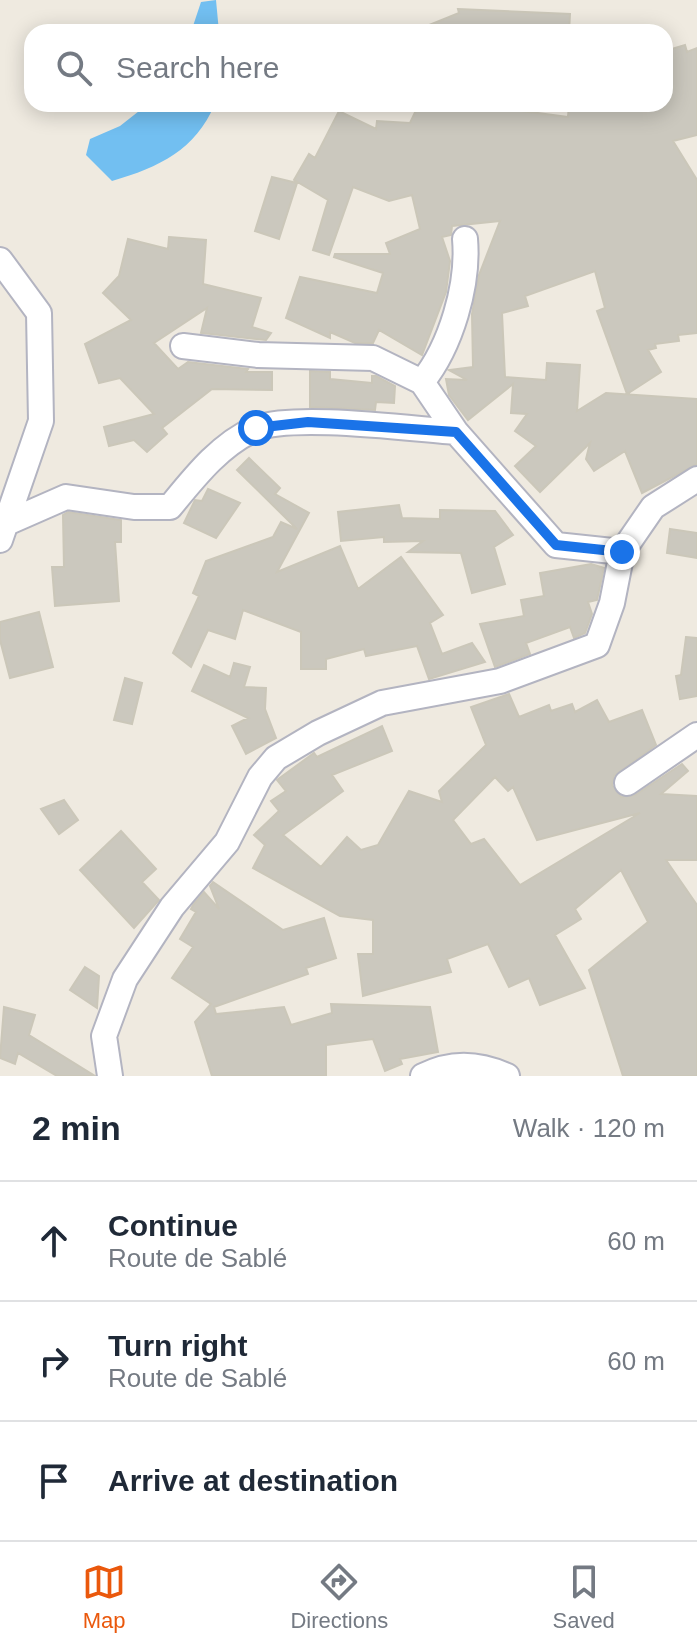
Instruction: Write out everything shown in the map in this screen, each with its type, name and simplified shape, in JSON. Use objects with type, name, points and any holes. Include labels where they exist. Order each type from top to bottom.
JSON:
[{"type":"street","points":[[422,382],[437,363],[445,345],[468,263],[465,239]]},
{"type":"street","points":[[0,260],[39,313],[41,421],[4,531]]},
{"type":"street","points":[[183,346],[258,355],[373,358],[422,382],[456,432],[556,545],[622,552]]},
{"type":"street","points":[[4,531],[66,497],[134,507],[170,507],[204,466],[256,428],[308,422],[456,432]]},
{"type":"street","points":[[110,1076],[104,1036],[125,979],[172,907],[227,842],[260,777],[276,758],[318,733],[382,703],[500,681],[597,645],[612,603],[622,552],[653,507],[697,479]]},
{"type":"street","points":[[627,783],[697,735]]},
{"type":"street","points":[[423,1076],[445,1065],[494,1070],[507,1076]]},
{"type":"water","points":[[216,0],[218,24],[194,24],[201,2]]},
{"type":"water","points":[[138,112],[211,112],[197,133],[174,154],[146,170],[112,181],[86,155],[90,139],[120,126]]},
{"type":"building","points":[[458,9],[570,14],[569,24],[432,24],[459,13]]},
{"type":"building","points":[[685,45],[687,52],[697,48],[697,135],[673,141],[697,180],[697,333],[678,335],[679,341],[655,344],[656,348],[648,350],[661,372],[627,394],[597,311],[605,308],[595,271],[525,296],[528,306],[502,313],[505,377],[546,380],[547,363],[580,365],[577,411],[606,393],[697,399],[697,464],[642,493],[625,451],[594,471],[586,459],[590,443],[540,492],[515,466],[536,446],[515,431],[527,414],[511,413],[513,384],[468,420],[449,395],[446,379],[467,380],[449,370],[473,367],[472,314],[479,275],[500,221],[452,226],[451,235],[442,237],[450,261],[446,292],[422,355],[379,330],[373,343],[355,343],[330,332],[330,338],[286,318],[300,277],[377,293],[383,273],[334,257],[335,254],[390,254],[386,243],[420,229],[412,195],[389,201],[353,187],[329,255],[313,250],[328,200],[294,180],[309,154],[315,158],[338,112],[376,129],[377,121],[410,123],[415,112],[530,112],[568,117],[568,112],[673,112],[673,49]]},
{"type":"building","points":[[272,177],[297,183],[279,239],[255,231]]},
{"type":"building","points":[[169,237],[206,240],[203,284],[261,298],[252,327],[271,333],[266,340],[201,333],[207,308],[154,343],[178,369],[188,362],[248,369],[246,372],[272,372],[272,390],[212,389],[162,428],[167,434],[147,452],[134,440],[109,446],[104,427],[154,414],[120,378],[99,383],[85,344],[131,320],[103,293],[119,276],[128,239],[168,249]]},
{"type":"building","points":[[310,371],[330,372],[330,379],[372,383],[372,376],[376,376],[395,386],[394,403],[376,402],[375,410],[310,407]]},
{"type":"building","points":[[249,458],[280,488],[275,494],[309,513],[277,572],[340,546],[358,589],[401,557],[443,615],[430,623],[442,654],[472,643],[485,662],[429,679],[417,646],[366,656],[364,649],[326,659],[326,669],[301,669],[301,632],[243,610],[235,639],[208,630],[191,667],[173,653],[199,596],[193,593],[206,561],[273,537],[281,522],[297,529],[237,470]]},
{"type":"building","points":[[208,489],[240,503],[216,538],[184,523],[195,500],[202,501]]},
{"type":"building","points":[[399,505],[402,518],[440,519],[440,510],[495,511],[513,535],[494,547],[505,584],[472,593],[461,553],[408,552],[423,541],[384,542],[384,537],[341,541],[338,512]]},
{"type":"building","points":[[68,512],[121,520],[121,542],[115,542],[119,601],[55,606],[52,567],[64,567],[63,515]]},
{"type":"building","points":[[670,529],[697,533],[697,558],[667,553]]},
{"type":"building","points":[[591,564],[604,568],[597,600],[588,602],[592,614],[585,633],[574,638],[570,627],[526,643],[530,654],[495,667],[480,624],[524,616],[521,600],[544,596],[540,573]]},
{"type":"building","points":[[39,612],[53,667],[10,678],[0,640],[0,622]]},
{"type":"building","points":[[686,637],[697,638],[697,696],[680,699],[676,676],[681,675]]},
{"type":"building","points":[[234,663],[250,667],[244,687],[266,688],[265,709],[276,738],[246,754],[232,726],[248,718],[192,691],[204,665],[230,677]]},
{"type":"building","points":[[125,678],[142,683],[132,724],[114,720]]},
{"type":"building","points":[[509,694],[519,717],[549,705],[551,711],[572,704],[575,712],[597,700],[609,722],[642,710],[656,745],[614,776],[612,785],[621,797],[635,795],[682,764],[688,771],[661,794],[697,796],[697,860],[666,860],[697,905],[697,1076],[623,1076],[589,970],[648,922],[621,870],[575,909],[581,919],[555,935],[585,988],[540,1005],[529,978],[509,987],[488,944],[447,959],[451,972],[363,996],[358,954],[373,954],[373,920],[340,916],[253,868],[265,845],[254,835],[279,811],[271,801],[286,791],[277,780],[314,753],[317,757],[382,726],[392,751],[332,775],[343,791],[283,835],[321,867],[347,837],[361,850],[378,845],[409,791],[442,802],[439,791],[486,745],[471,707]],"holes":[[[495,777],[508,791],[513,787],[537,840],[640,813],[520,885],[484,839],[471,844],[453,820]]]},
{"type":"building","points":[[64,800],[78,820],[59,834],[41,809]]},
{"type":"building","points":[[121,831],[156,869],[142,882],[159,900],[134,928],[80,870]]},
{"type":"building","points":[[213,882],[283,930],[324,918],[336,958],[306,968],[308,974],[214,1007],[216,1014],[284,1007],[291,1025],[332,1013],[331,1004],[430,1007],[438,1052],[400,1059],[402,1064],[385,1071],[373,1039],[326,1045],[326,1076],[212,1076],[195,1022],[211,1004],[172,978],[193,947],[180,939],[196,912],[191,909],[193,905],[204,892],[219,909],[210,886]]},
{"type":"building","points":[[85,967],[99,976],[97,1008],[70,990]]},
{"type":"building","points":[[4,1007],[35,1015],[29,1035],[95,1076],[57,1076],[18,1053],[15,1064],[0,1058]]},
{"type":"route","points":[[256,428],[308,422],[456,432],[556,545],[622,552]]}]
